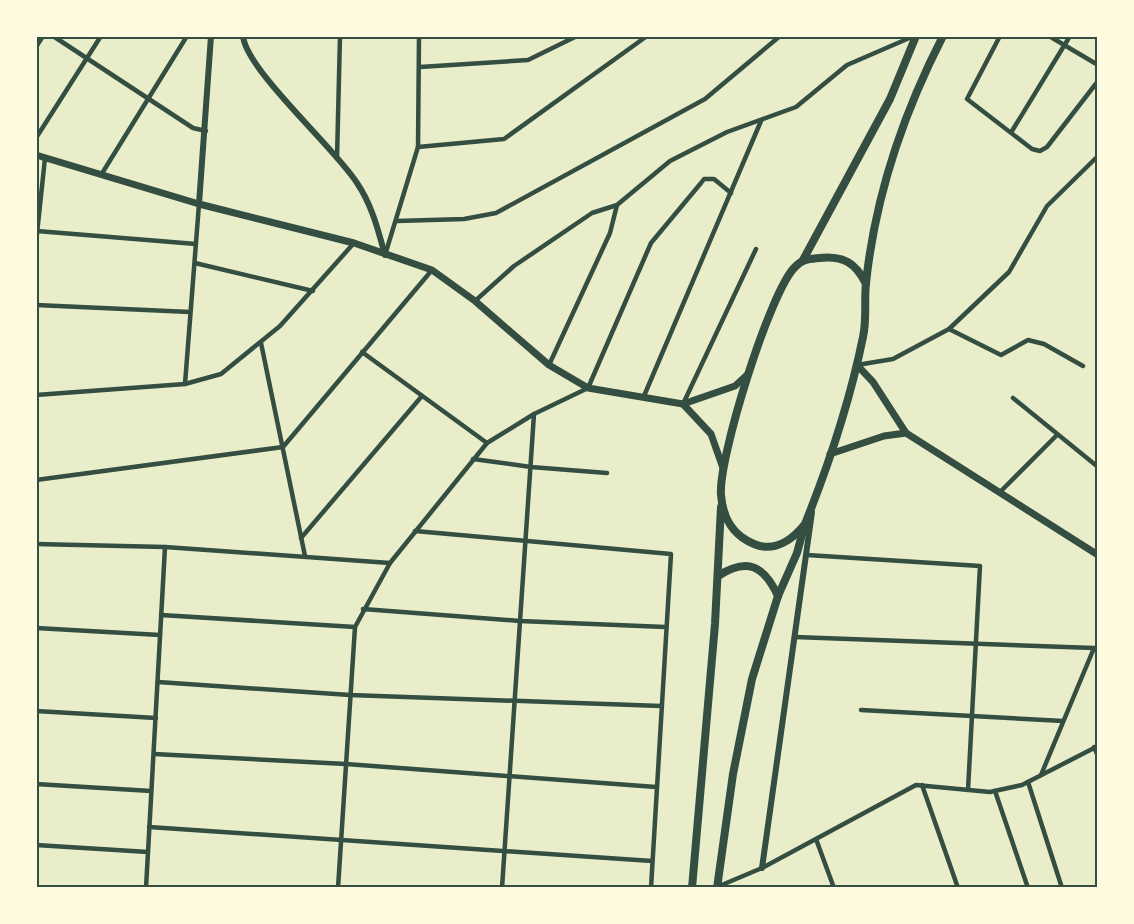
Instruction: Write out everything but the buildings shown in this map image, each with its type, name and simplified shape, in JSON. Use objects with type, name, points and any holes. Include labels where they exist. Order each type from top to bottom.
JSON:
[{"type":"highway","points":[[692,888],[718,576],[723,468],[751,372],[780,288],[793,268],[803,260],[890,99],[915,36]]},
{"type":"highway","points":[[717,887],[733,774],[752,679],[778,596],[797,553],[830,454],[856,365],[865,323],[866,284],[894,149],[926,69],[943,36]]},
{"type":"highway","points":[[803,260],[836,257],[848,260],[860,270],[866,284]]},
{"type":"highway","points":[[721,493],[729,526],[742,539],[759,546],[777,546],[793,538],[805,524]]},
{"type":"highway","points":[[718,576],[743,566],[759,568],[771,579],[778,596]]},
{"type":"main road","points":[[36,155],[199,204],[354,243],[432,270],[475,301],[549,365],[588,388],[683,404],[735,386],[751,372]]},
{"type":"main road","points":[[856,365],[873,382],[906,433],[1098,555]]},
{"type":"main road","points":[[683,404],[711,434],[723,468]]},
{"type":"main road","points":[[830,454],[884,436],[906,433]]},
{"type":"street","points":[[36,46],[43,36]]},
{"type":"street","points":[[53,36],[193,128],[206,132]]},
{"type":"street","points":[[36,138],[101,36]]},
{"type":"street","points":[[101,175],[187,36]]},
{"type":"street","points":[[185,384],[206,132],[211,36]]},
{"type":"street","points":[[243,36],[258,67],[356,181],[370,205],[385,255]]},
{"type":"street","points":[[337,158],[340,36]]},
{"type":"street","points":[[385,255],[418,147],[420,67],[418,36]]},
{"type":"street","points":[[420,67],[528,60],[577,36]]},
{"type":"street","points":[[418,147],[504,139],[647,36]]},
{"type":"street","points":[[397,221],[464,219],[496,213],[705,99],[780,36]]},
{"type":"street","points":[[475,301],[514,266],[592,213],[617,205],[670,161],[727,132],[796,107],[847,65],[915,36]]},
{"type":"street","points":[[1000,36],[967,99],[1012,131],[1032,149],[1040,151],[1047,147],[1098,81]]},
{"type":"street","points":[[1049,36],[1098,65]]},
{"type":"street","points":[[1012,131],[1070,36]]},
{"type":"street","points":[[644,396],[761,121]]},
{"type":"street","points":[[856,365],[893,359],[949,329],[1009,273],[1047,206],[1098,156]]},
{"type":"street","points":[[36,243],[45,158]]},
{"type":"street","points":[[338,888],[355,627],[363,609],[390,563],[487,443],[534,414],[588,388],[651,243],[704,179],[714,179],[731,193]]},
{"type":"street","points":[[549,365],[610,232],[617,205]]},
{"type":"street","points":[[37,231],[196,244]]},
{"type":"street","points":[[36,395],[185,384],[222,374],[261,344],[313,291],[354,243]]},
{"type":"street","points":[[683,404],[756,249]]},
{"type":"street","points":[[195,263],[313,291]]},
{"type":"street","points":[[36,480],[283,447],[432,270]]},
{"type":"street","points":[[36,305],[190,312]]},
{"type":"street","points":[[949,329],[1001,355],[1028,340],[1044,344],[1083,366]]},
{"type":"street","points":[[261,344],[305,556]]},
{"type":"street","points":[[362,352],[487,443]]},
{"type":"street","points":[[301,538],[422,396]]},
{"type":"street","points":[[1012,398],[1098,467]]},
{"type":"street","points":[[502,888],[507,777],[515,699],[534,414]]},
{"type":"street","points":[[1000,492],[1057,435]]},
{"type":"street","points":[[473,459],[531,467],[607,473]]},
{"type":"street","points":[[762,868],[813,504]]},
{"type":"street","points":[[415,531],[671,554],[651,888]]},
{"type":"street","points":[[36,537],[37,544],[165,547],[390,563]]},
{"type":"street","points":[[146,888],[165,547]]},
{"type":"street","points":[[807,555],[980,566],[968,790]]},
{"type":"street","points":[[363,609],[520,621],[665,627]]},
{"type":"street","points":[[161,615],[355,627]]},
{"type":"street","points":[[36,628],[160,635]]},
{"type":"street","points":[[795,638],[976,646],[1096,648],[1041,775]]},
{"type":"street","points":[[158,682],[350,694],[661,706]]},
{"type":"street","points":[[861,710],[1063,721]]},
{"type":"street","points":[[36,711],[156,718]]},
{"type":"street","points":[[717,887],[762,868],[916,785],[995,791],[1028,782],[1096,746],[1098,756]]},
{"type":"street","points":[[154,754],[346,764],[656,787]]},
{"type":"street","points":[[1028,782],[1062,888]]},
{"type":"street","points":[[36,784],[151,791]]},
{"type":"street","points":[[922,785],[958,888]]},
{"type":"street","points":[[995,791],[1028,888]]},
{"type":"street","points":[[149,827],[503,853],[652,861]]},
{"type":"street","points":[[816,839],[834,888]]},
{"type":"street","points":[[36,845],[148,852]]}]
